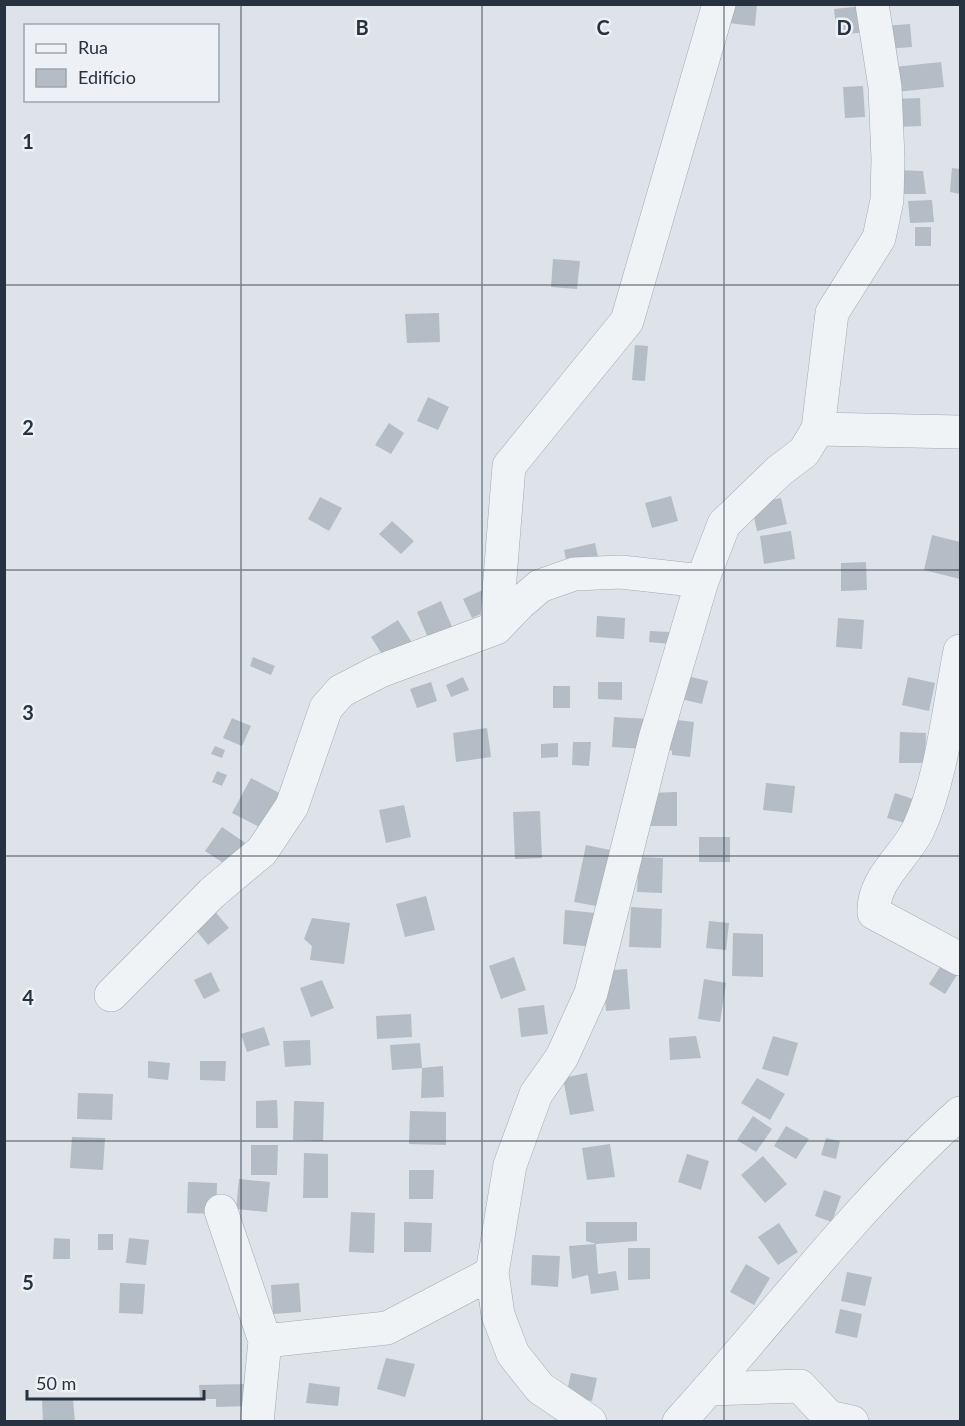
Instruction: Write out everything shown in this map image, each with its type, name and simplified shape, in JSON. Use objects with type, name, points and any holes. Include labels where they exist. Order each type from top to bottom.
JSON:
[{"type":"street","points":[[496,628],[509,466],[627,321],[719,4]]},
{"type":"street","points":[[590,1422],[540,1388],[513,1354],[498,1315],[492,1273],[510,1165],[536,1094],[562,1057],[591,993],[655,739],[702,581],[724,524],[770,479],[804,452],[818,429],[832,314],[879,238],[887,200],[888,159],[885,87],[872,4]]},
{"type":"street","points":[[818,429],[960,432]]},
{"type":"street","points":[[111,995],[212,893],[262,851],[292,806],[326,708],[341,691],[381,671],[496,628],[540,586],[574,574],[621,572],[702,581]]},
{"type":"street","points":[[960,651],[935,781],[917,830],[879,888],[873,902],[874,913],[960,959]]},
{"type":"street","points":[[679,1422],[832,1246],[925,1145],[960,1113]]},
{"type":"street","points":[[221,1211],[265,1341],[257,1422]]},
{"type":"street","points":[[265,1341],[387,1328],[492,1273]]},
{"type":"street","points":[[708,1389],[800,1386],[829,1417],[852,1422]]},
{"type":"building","points":[[730,4],[757,4],[755,26],[728,23]]},
{"type":"building","points":[[864,6],[867,32],[837,35],[834,9]]},
{"type":"building","points":[[910,24],[912,47],[886,49],[884,26]]},
{"type":"building","points":[[941,62],[944,87],[896,92],[894,67]]},
{"type":"building","points":[[863,86],[865,117],[845,118],[843,87]]},
{"type":"building","points":[[920,98],[921,126],[896,127],[895,99]]},
{"type":"building","points":[[952,168],[960,169],[960,194],[950,192]]},
{"type":"building","points":[[895,170],[923,171],[926,194],[896,194]]},
{"type":"building","points":[[932,200],[934,222],[910,223],[908,201]]},
{"type":"building","points":[[915,227],[931,227],[931,246],[915,246]]},
{"type":"building","points":[[553,259],[580,261],[577,289],[551,287]]},
{"type":"building","points":[[439,313],[440,342],[407,343],[405,314]]},
{"type":"building","points":[[635,345],[648,346],[645,381],[632,380]]},
{"type":"building","points":[[428,397],[449,407],[438,430],[417,421]]},
{"type":"building","points":[[389,423],[404,433],[391,454],[375,445]]},
{"type":"building","points":[[671,496],[678,521],[652,528],[645,503]]},
{"type":"building","points":[[320,497],[342,508],[329,531],[308,519]]},
{"type":"building","points":[[781,498],[787,524],[757,531],[751,504]]},
{"type":"building","points":[[392,521],[414,541],[401,554],[379,534]]},
{"type":"building","points":[[791,531],[795,559],[764,564],[760,536]]},
{"type":"building","points":[[932,535],[960,542],[960,579],[924,570]]},
{"type":"building","points":[[595,543],[600,566],[569,573],[564,550]]},
{"type":"building","points":[[866,562],[867,590],[841,591],[841,563]]},
{"type":"building","points":[[487,588],[496,607],[472,618],[463,599]]},
{"type":"building","points":[[441,601],[453,629],[429,640],[417,612]]},
{"type":"building","points":[[597,616],[625,618],[624,639],[596,637]]},
{"type":"building","points":[[838,618],[864,620],[862,649],[836,647]]},
{"type":"building","points":[[398,620],[416,649],[389,665],[371,637]]},
{"type":"building","points":[[650,631],[670,632],[670,644],[649,642]]},
{"type":"building","points":[[253,657],[275,666],[271,675],[250,666]]},
{"type":"building","points":[[683,675],[708,681],[702,704],[677,698]]},
{"type":"building","points":[[463,677],[469,690],[451,697],[446,685]]},
{"type":"building","points":[[908,677],[935,683],[929,711],[902,705]]},
{"type":"building","points":[[431,682],[437,701],[417,708],[410,689]]},
{"type":"building","points":[[598,682],[622,682],[622,700],[598,699]]},
{"type":"building","points":[[553,686],[570,686],[570,708],[553,708]]},
{"type":"building","points":[[614,717],[648,719],[646,749],[612,747]]},
{"type":"building","points":[[232,718],[251,726],[242,746],[223,738]]},
{"type":"building","points":[[669,719],[694,722],[690,757],[672,755],[672,751],[666,748]]},
{"type":"building","points":[[487,728],[491,757],[456,762],[453,733]]},
{"type":"building","points":[[900,732],[926,733],[925,763],[899,763]]},
{"type":"building","points":[[573,742],[591,742],[589,766],[572,765]]},
{"type":"building","points":[[558,743],[558,757],[541,758],[541,744]]},
{"type":"building","points":[[215,746],[225,750],[222,758],[211,754]]},
{"type":"building","points":[[217,771],[227,775],[222,786],[212,782]]},
{"type":"building","points":[[251,778],[285,796],[267,831],[232,813]]},
{"type":"building","points":[[766,783],[795,786],[792,813],[763,810]]},
{"type":"building","points":[[677,792],[677,826],[647,826],[646,793]]},
{"type":"building","points":[[895,793],[913,799],[905,823],[887,818]]},
{"type":"building","points":[[404,805],[411,837],[386,843],[379,810]]},
{"type":"building","points":[[540,811],[542,858],[515,859],[513,812]]},
{"type":"building","points":[[222,827],[247,844],[231,868],[205,851]]},
{"type":"building","points":[[699,837],[730,837],[730,862],[699,862]]},
{"type":"building","points":[[586,845],[615,851],[602,907],[574,902]]},
{"type":"building","points":[[639,857],[663,858],[662,893],[637,892]]},
{"type":"building","points":[[426,896],[435,930],[405,937],[396,904]]},
{"type":"building","points":[[631,907],[662,909],[661,948],[629,947]]},
{"type":"building","points":[[212,908],[229,928],[208,945],[192,925]]},
{"type":"building","points":[[565,910],[596,913],[594,947],[563,944]]},
{"type":"building","points":[[312,918],[350,923],[344,964],[310,960],[312,946],[304,939]]},
{"type":"building","points":[[709,921],[729,923],[726,950],[706,948]]},
{"type":"building","points":[[733,933],[763,934],[763,977],[732,976]]},
{"type":"building","points":[[514,957],[526,990],[501,999],[489,966]]},
{"type":"building","points":[[944,961],[960,970],[945,994],[929,984]]},
{"type":"building","points":[[627,969],[630,1009],[606,1011],[603,971]]},
{"type":"building","points":[[211,972],[220,991],[204,999],[194,980]]},
{"type":"building","points":[[704,979],[726,983],[720,1022],[698,1019]]},
{"type":"building","points":[[322,980],[334,1008],[311,1017],[300,988]]},
{"type":"building","points":[[544,1005],[548,1034],[521,1037],[518,1008]]},
{"type":"building","points":[[411,1014],[412,1037],[377,1039],[376,1016]]},
{"type":"building","points":[[264,1027],[270,1045],[247,1052],[241,1034]]},
{"type":"building","points":[[696,1036],[701,1058],[670,1060],[669,1038]]},
{"type":"building","points":[[773,1036],[798,1043],[788,1076],[762,1069]]},
{"type":"building","points":[[310,1040],[311,1065],[285,1067],[283,1041]]},
{"type":"building","points":[[420,1043],[422,1068],[392,1070],[390,1045]]},
{"type":"building","points":[[148,1061],[170,1063],[168,1080],[148,1078]]},
{"type":"building","points":[[200,1061],[226,1061],[225,1081],[200,1080]]},
{"type":"building","points":[[443,1066],[444,1097],[421,1098],[422,1068]]},
{"type":"building","points":[[587,1073],[594,1111],[570,1115],[563,1078]]},
{"type":"building","points":[[757,1078],[785,1094],[770,1120],[741,1103]]},
{"type":"building","points":[[78,1093],[113,1094],[112,1120],[77,1119]]},
{"type":"building","points":[[277,1100],[278,1128],[256,1128],[256,1101]]},
{"type":"building","points":[[294,1101],[324,1102],[323,1141],[293,1140]]},
{"type":"building","points":[[410,1111],[446,1112],[446,1145],[409,1144]]},
{"type":"building","points":[[753,1116],[772,1129],[756,1152],[737,1140]]},
{"type":"building","points":[[786,1126],[809,1139],[796,1159],[774,1146]]},
{"type":"building","points":[[72,1137],[105,1138],[103,1170],[70,1168]]},
{"type":"building","points":[[826,1138],[840,1141],[836,1159],[821,1155]]},
{"type":"building","points":[[610,1144],[615,1177],[587,1180],[582,1148]]},
{"type":"building","points":[[251,1145],[278,1145],[277,1175],[251,1175]]},
{"type":"building","points":[[304,1153],[328,1154],[328,1198],[303,1198]]},
{"type":"building","points":[[687,1154],[709,1161],[701,1190],[678,1182]]},
{"type":"building","points":[[763,1156],[787,1184],[765,1203],[741,1175]]},
{"type":"building","points":[[409,1170],[434,1170],[433,1199],[409,1199]]},
{"type":"building","points":[[239,1179],[270,1182],[267,1212],[236,1209]]},
{"type":"building","points":[[188,1182],[217,1183],[216,1214],[187,1213]]},
{"type":"building","points":[[824,1190],[841,1196],[832,1222],[815,1216]]},
{"type":"building","points":[[351,1212],[375,1213],[374,1253],[349,1252]]},
{"type":"building","points":[[404,1222],[432,1223],[431,1252],[404,1252]]},
{"type":"building","points":[[586,1222],[637,1222],[637,1241],[596,1244],[586,1241]]},
{"type":"building","points":[[779,1223],[798,1252],[778,1265],[758,1237]]},
{"type":"building","points":[[98,1234],[113,1234],[113,1250],[98,1250]]},
{"type":"building","points":[[54,1238],[70,1239],[70,1259],[53,1259]]},
{"type":"building","points":[[129,1238],[149,1240],[146,1265],[126,1263]]},
{"type":"building","points":[[596,1244],[598,1274],[616,1271],[619,1290],[591,1294],[588,1275],[572,1279],[569,1246]]},
{"type":"building","points":[[628,1248],[650,1248],[650,1279],[628,1280]]},
{"type":"building","points":[[532,1255],[560,1256],[558,1287],[531,1285]]},
{"type":"building","points":[[746,1264],[770,1278],[754,1305],[730,1292]]},
{"type":"building","points":[[847,1272],[872,1277],[865,1306],[841,1301]]},
{"type":"building","points":[[120,1283],[145,1284],[143,1314],[119,1313]]},
{"type":"building","points":[[299,1283],[301,1312],[273,1314],[271,1285]]},
{"type":"building","points":[[840,1309],[862,1314],[857,1338],[835,1333]]},
{"type":"building","points":[[386,1358],[415,1364],[405,1397],[377,1389]]},
{"type":"building","points":[[571,1373],[597,1378],[592,1401],[566,1396]]},
{"type":"building","points":[[309,1383],[340,1387],[338,1406],[306,1403]]},
{"type":"building","points":[[247,1384],[248,1406],[216,1407],[216,1399],[200,1399],[199,1385]]},
{"type":"building","points":[[73,1399],[75,1422],[43,1422],[42,1400]]}]
